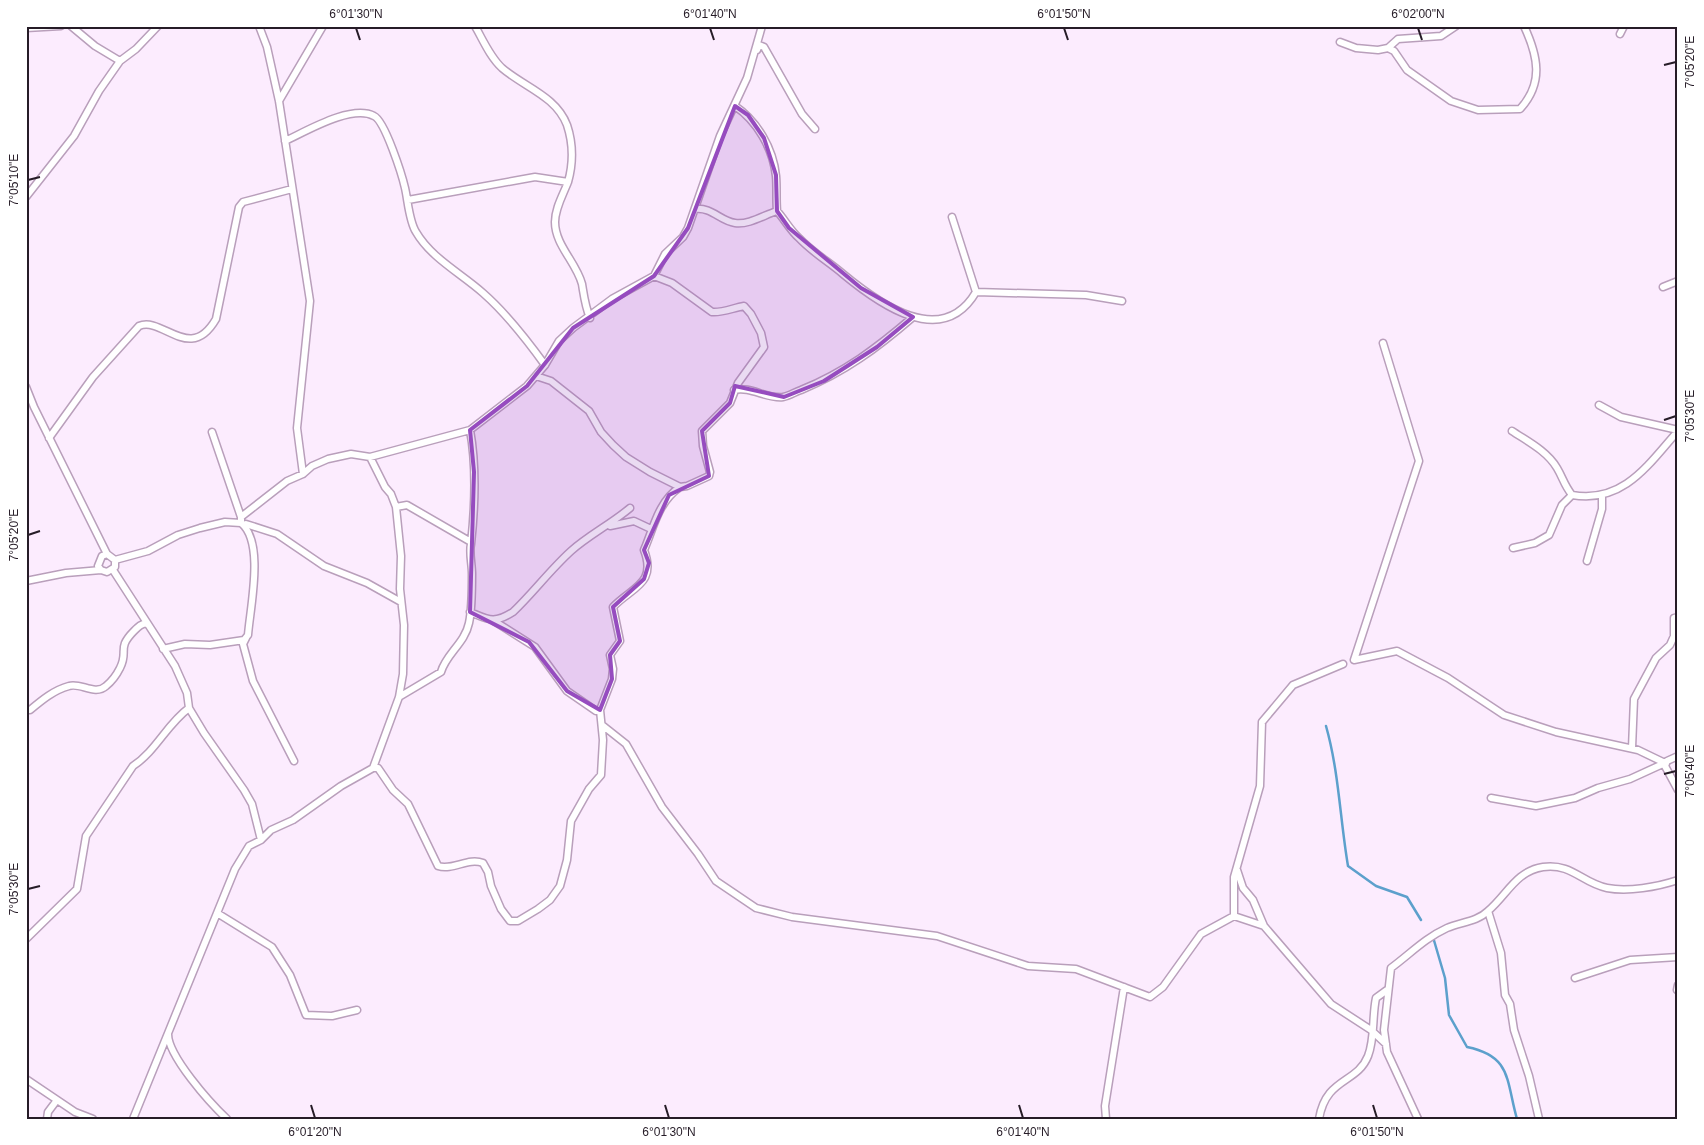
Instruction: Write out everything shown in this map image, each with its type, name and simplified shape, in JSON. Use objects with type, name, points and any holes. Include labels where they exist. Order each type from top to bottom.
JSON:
[{"type":"street","points":[[26,28],[61,26]]},
{"type":"street","points":[[71,26],[95,46],[120,61]]},
{"type":"street","points":[[26,197],[74,136],[99,91],[120,61],[136,49],[158,26]]},
{"type":"street","points":[[259,26],[267,47],[279,101],[292,189],[307,268],[310,301],[297,428],[303,474]]},
{"type":"street","points":[[279,101],[323,26]]},
{"type":"street","points":[[475,26],[489,52],[501,68],[549,100],[560,113],[567,126],[572,147],[572,165],[555,224],[558,237],[581,283],[584,305],[590,318]]},
{"type":"street","points":[[756,51],[762,26]]},
{"type":"street","points":[[1388,48],[1398,39],[1433,38],[1441,36],[1456,26]]},
{"type":"street","points":[[1340,42],[1356,48],[1388,48],[1394,51],[1407,70],[1451,101],[1478,110],[1520,109],[1527,102],[1537,79],[1537,62],[1524,26]]},
{"type":"street","points":[[1620,34],[1624,26]]},
{"type":"street","points":[[242,522],[286,481],[303,474],[312,466],[328,459],[351,454],[370,457],[470,430],[508,403],[536,376],[545,365],[559,340],[590,318],[612,299],[654,276],[665,254],[683,237],[695,209],[710,164],[759,44],[764,46],[802,114],[815,129]]},
{"type":"street","points":[[735,106],[748,115],[764,138],[776,175],[777,211],[799,238],[861,288],[900,314],[926,319],[958,312],[967,305],[976,292]]},
{"type":"street","points":[[285,141],[333,119],[353,114],[372,115],[384,129],[408,200],[414,231],[421,240],[483,293],[525,338],[545,365]]},
{"type":"street","points":[[408,200],[535,177],[568,182]]},
{"type":"street","points":[[49,438],[92,377],[138,326],[149,324],[186,338],[198,336],[210,328],[216,319],[239,207],[249,200],[292,189]]},
{"type":"street","points":[[695,209],[705,208],[738,224],[777,211]]},
{"type":"street","points":[[952,216],[976,292]]},
{"type":"street","points":[[374,768],[378,768],[393,790],[408,804],[438,866],[447,869],[476,861],[483,864],[503,913],[513,922],[544,905],[560,886],[567,860],[571,821],[588,789],[600,775],[603,740],[600,710],[612,679],[613,669],[610,655],[620,641],[613,607],[638,588],[644,579],[649,563],[644,550],[651,529],[669,495],[680,487],[687,486],[709,476],[710,472],[702,446],[702,431],[730,403],[734,390],[764,347],[762,332],[744,306],[731,308],[719,313],[712,312],[672,283],[654,276]]},
{"type":"street","points":[[1663,287],[1678,281]]},
{"type":"street","points":[[976,292],[1086,295],[1122,301]]},
{"type":"street","points":[[734,390],[742,388],[771,396],[784,397],[824,381],[877,347],[913,317]]},
{"type":"street","points":[[1383,343],[1418,461],[1354,660],[1397,651],[1448,678],[1504,715],[1556,732],[1632,748],[1665,763],[1678,790]]},
{"type":"street","points":[[536,376],[551,381],[589,411],[601,432],[626,457],[680,487]]},
{"type":"street","points":[[26,387],[106,554],[115,560],[148,551],[178,535],[200,528],[225,522],[242,522],[276,534],[329,569],[366,583],[401,602]]},
{"type":"street","points":[[1512,431],[1541,450],[1557,468],[1563,483],[1572,495],[1588,498],[1602,496],[1639,477],[1678,431],[1621,417],[1599,405]]},
{"type":"street","points":[[399,697],[441,672],[443,663],[464,637],[469,623],[471,542],[474,519],[474,472],[470,430]]},
{"type":"street","points":[[212,432],[242,522],[252,540],[255,567],[248,635],[243,644],[253,681],[294,762]]},
{"type":"street","points":[[133,1119],[235,869],[249,846],[261,840],[271,830],[293,820],[341,786],[374,768],[399,697],[403,674],[404,625],[401,602],[402,556],[396,507],[391,494],[385,487],[370,457]]},
{"type":"street","points":[[1513,548],[1535,543],[1549,535],[1562,505],[1572,495]]},
{"type":"street","points":[[1586,561],[1602,509],[1602,496]]},
{"type":"street","points":[[396,507],[407,505],[471,542]]},
{"type":"street","points":[[494,621],[502,620],[513,612],[570,552],[586,539],[608,526],[630,508]]},
{"type":"street","points":[[608,526],[634,521],[651,529]]},
{"type":"street","points":[[101,570],[98,560],[106,554]]},
{"type":"street","points":[[115,560],[113,570],[175,666],[187,694],[190,708],[204,733],[252,804],[261,840]]},
{"type":"street","points":[[26,581],[66,573],[101,570],[107,572],[113,570]]},
{"type":"street","points":[[470,612],[494,621],[535,647],[567,691],[591,708],[600,710]]},
{"type":"street","points":[[1632,748],[1634,699],[1656,658],[1670,645],[1674,636],[1674,618],[1678,617]]},
{"type":"street","points":[[26,710],[30,710],[52,692],[71,685],[101,690],[106,687],[121,668],[123,643],[141,624],[147,623]]},
{"type":"street","points":[[163,649],[185,644],[210,645],[244,640],[248,635]]},
{"type":"street","points":[[1234,916],[1234,877],[1260,786],[1262,722],[1293,685],[1343,664]]},
{"type":"street","points":[[26,938],[77,889],[86,836],[133,766],[144,759],[177,717],[190,708]]},
{"type":"street","points":[[602,725],[626,744],[662,807],[716,881],[756,908],[792,917],[937,936],[1028,966],[1076,969],[1150,997],[1163,987],[1201,934],[1234,916],[1264,926]]},
{"type":"street","points":[[1491,798],[1536,806],[1575,798],[1598,788],[1630,779],[1678,756]]},
{"type":"street","points":[[1418,1119],[1387,1052],[1387,990],[1391,968],[1425,940],[1447,928],[1475,920],[1488,911],[1520,876],[1541,867],[1569,869],[1587,880],[1606,888],[1635,889],[1678,880]]},
{"type":"street","points":[[1237,870],[1244,888],[1253,900],[1264,926],[1331,1004],[1371,1030],[1386,1044]]},
{"type":"street","points":[[1488,911],[1501,953],[1504,994],[1510,1004],[1514,1030],[1529,1076],[1539,1119]]},
{"type":"street","points":[[217,913],[272,947],[290,975],[306,1015],[332,1016],[357,1010]]},
{"type":"street","points":[[1575,978],[1630,960],[1678,957]]},
{"type":"street","points":[[1106,1119],[1105,1106],[1124,987]]},
{"type":"street","points":[[1319,1119],[1321,1106],[1327,1095],[1361,1068],[1368,1056],[1376,998],[1387,990]]},
{"type":"street","points":[[168,1033],[168,1039],[173,1050],[194,1083],[227,1119]]},
{"type":"street","points":[[26,1079],[75,1112],[94,1119]]},
{"type":"street","points":[[47,1119],[48,1112],[57,1100]]},
{"type":"highlighted area","points":[[735,106],[748,115],[764,138],[776,175],[777,211],[789,228],[861,288],[913,317],[877,347],[824,381],[784,397],[735,386],[730,403],[702,431],[709,476],[669,495],[644,550],[649,563],[644,579],[613,607],[620,641],[610,655],[612,679],[600,710],[567,691],[529,642],[470,612],[474,472],[470,430],[527,386],[573,328],[654,276],[688,228]]},
{"type":"waterway","points":[[1326,726],[1337,778],[1348,866],[1376,886],[1407,897],[1421,920]]},
{"type":"waterway","points":[[1433,937],[1445,978],[1449,1015],[1467,1047],[1482,1051],[1500,1064],[1505,1072],[1517,1119]]}]
